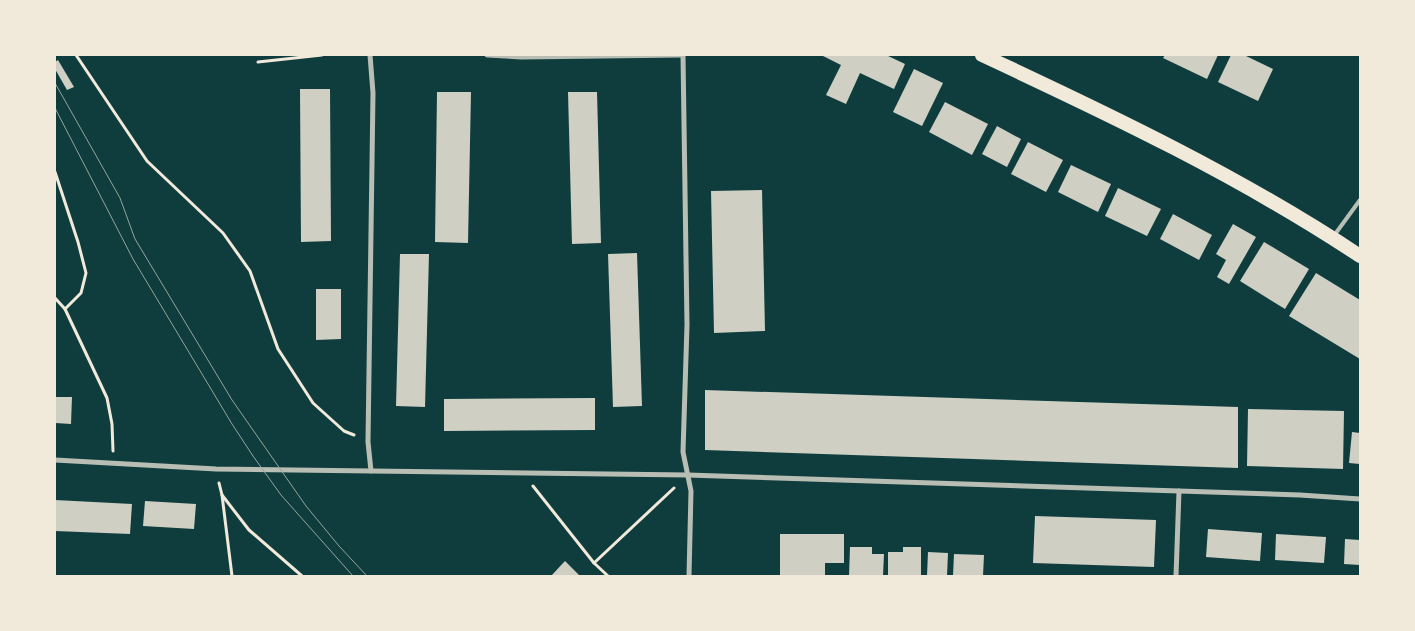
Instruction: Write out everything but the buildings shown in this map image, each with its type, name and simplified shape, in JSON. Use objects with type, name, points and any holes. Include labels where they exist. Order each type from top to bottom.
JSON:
[{"type":"highway","points":[[982,55],[1088,104],[1259,193],[1360,256]]},
{"type":"street","points":[[370,55],[373,94],[368,442],[371,470]]},
{"type":"street","points":[[487,55],[521,57],[683,55],[687,325],[683,452],[691,491],[689,576]]},
{"type":"street","points":[[55,460],[216,469],[688,475],[1300,495],[1360,499]]},
{"type":"street","points":[[1176,576],[1179,491]]},
{"type":"lane","points":[[1332,238],[1360,200]]},
{"type":"path","points":[[76,55],[147,161],[223,233],[250,270],[278,350],[313,403],[344,431],[368,442]]},
{"type":"path","points":[[258,62],[322,55]]},
{"type":"path","points":[[55,172],[86,273],[80,293],[65,309]]},
{"type":"path","points":[[55,298],[65,309],[107,398],[112,424],[113,464]]},
{"type":"path","points":[[216,469],[222,495],[232,576]]},
{"type":"path","points":[[523,474],[594,563],[608,576]]},
{"type":"path","points":[[594,563],[688,475]]},
{"type":"path","points":[[222,495],[249,530],[302,576]]},
{"type":"tram line","points":[[55,83],[120,198],[135,239],[232,400],[306,506],[367,576]]},
{"type":"tram line","points":[[55,108],[133,259],[232,424],[281,495],[353,576]]}]
